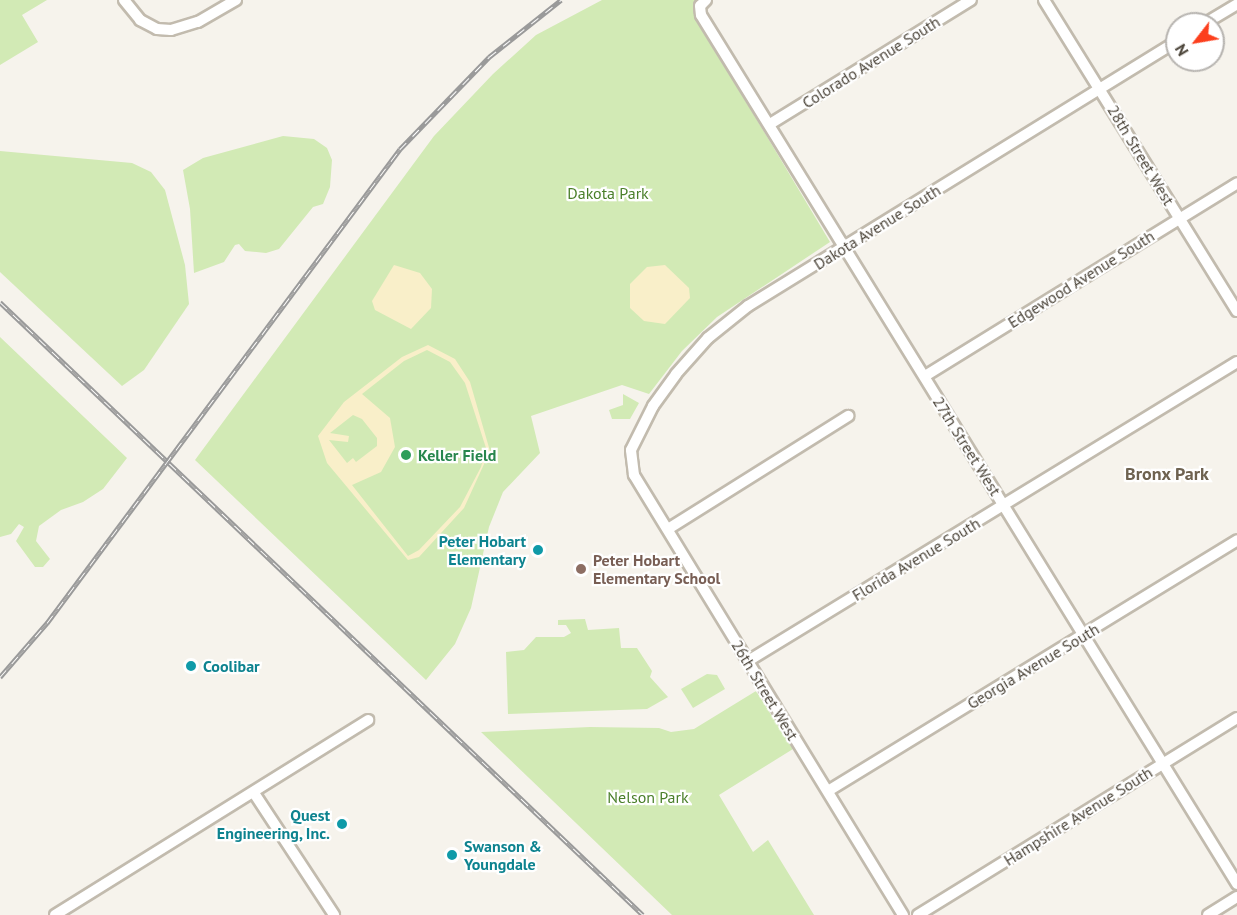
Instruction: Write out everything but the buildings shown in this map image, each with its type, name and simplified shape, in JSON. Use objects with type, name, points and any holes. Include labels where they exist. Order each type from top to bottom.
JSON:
[{"type":"street","points":[[126,2],[146,24],[171,30],[198,22],[236,0]]},
{"type":"street","name":"Colorado Avenue South","points":[[770,124],[971,0]]},
{"type":"street","name":"28th Street West","points":[[1044,0],[1237,311]]},
{"type":"street","name":"27th Street West","points":[[703,3],[702,15],[1237,884]]},
{"type":"street","points":[[1224,12],[1237,4]]},
{"type":"street","name":"Dakota Avenue South","points":[[630,464],[631,450],[660,395],[708,338],[748,306],[1165,48]]},
{"type":"street","name":"Edgewood Avenue South","points":[[925,376],[1237,183]]},
{"type":"street","name":"Florida Avenue South","points":[[748,661],[1237,362]]},
{"type":"street","points":[[668,529],[848,416]]},
{"type":"street","name":"26th Street West","points":[[630,464],[903,915]]},
{"type":"street","name":"Georgia Avenue South","points":[[828,791],[1237,540]]},
{"type":"street","name":"Hampshire Avenue South","points":[[918,915],[1237,717]]},
{"type":"street","points":[[55,915],[368,720]]},
{"type":"street","points":[[254,793],[334,915]]},
{"type":"street","points":[[1208,915],[1237,897]]},
{"type":"green space","points":[[0,0],[47,0],[22,15],[38,42],[0,65]]},
{"type":"green space","name":"Dakota Park","points":[[602,0],[695,0],[696,18],[830,242],[717,317],[682,351],[649,394],[622,385],[531,416],[540,453],[503,492],[489,527],[471,608],[455,644],[426,680],[195,460],[434,136],[493,74],[536,35]]},
{"type":"green space","points":[[283,136],[314,139],[327,148],[332,160],[330,187],[323,204],[313,207],[279,249],[266,253],[245,251],[239,244],[235,245],[224,262],[194,273],[190,209],[183,170],[203,158]]},
{"type":"green space","points":[[0,151],[132,163],[151,172],[165,190],[185,265],[189,304],[144,370],[122,386],[0,272]]},
{"type":"green space","points":[[0,337],[127,458],[103,489],[83,502],[61,510],[39,526],[36,541],[50,559],[43,567],[35,567],[16,541],[24,527],[19,524],[11,534],[0,537]]},
{"type":"green space","points":[[623,394],[639,403],[630,419],[612,419],[609,410],[623,405]]},
{"type":"green space","points":[[585,619],[588,630],[619,628],[621,648],[637,648],[652,671],[650,677],[668,697],[647,709],[508,714],[506,652],[524,650],[536,637],[564,637],[571,633],[566,625],[558,625],[558,620]]},
{"type":"green space","points":[[707,674],[717,675],[725,689],[693,708],[681,689]]},
{"type":"green space","name":"Nelson Park","points":[[756,691],[793,749],[719,795],[753,852],[768,840],[814,915],[672,915],[481,732],[590,727],[659,728],[671,732],[694,729]]},
{"type":"sand","points":[[394,265],[420,273],[432,289],[431,308],[411,329],[375,310],[372,301]]},
{"type":"sand","points":[[665,265],[689,288],[690,298],[665,324],[644,321],[630,308],[630,284],[647,267]]},
{"type":"sand","points":[[428,345],[455,359],[470,382],[490,451],[464,508],[419,557],[408,560],[327,463],[318,436],[344,402],[402,357]],"holes":[[[427,350],[450,362],[465,383],[486,448],[481,467],[460,507],[419,550],[408,556],[352,485],[381,472],[395,447],[390,418],[362,394],[404,361]],[[353,415],[362,419],[377,438],[377,446],[356,462],[353,458],[347,463],[329,440],[348,442],[349,436],[330,433]]]},
{"type":"railway","points":[[0,677],[47,623],[400,149],[489,57],[561,0]]},
{"type":"railway","points":[[0,302],[643,915]]},
{"type":"place","name":"Keller Field","points":[[406,455]]},
{"type":"place","name":"Peter Hobart Elementary","points":[[538,550]]},
{"type":"place","name":"Peter Hobart Elementary School","points":[[581,569]]},
{"type":"place","name":"Coolibar","points":[[191,666]]},
{"type":"place","name":"Quest Engineering, Inc.","points":[[342,824]]},
{"type":"place","name":"Swanson & Youngdale","points":[[452,855]]},
{"type":"district","name":"Bronx Park","points":[[1167,474]]}]
